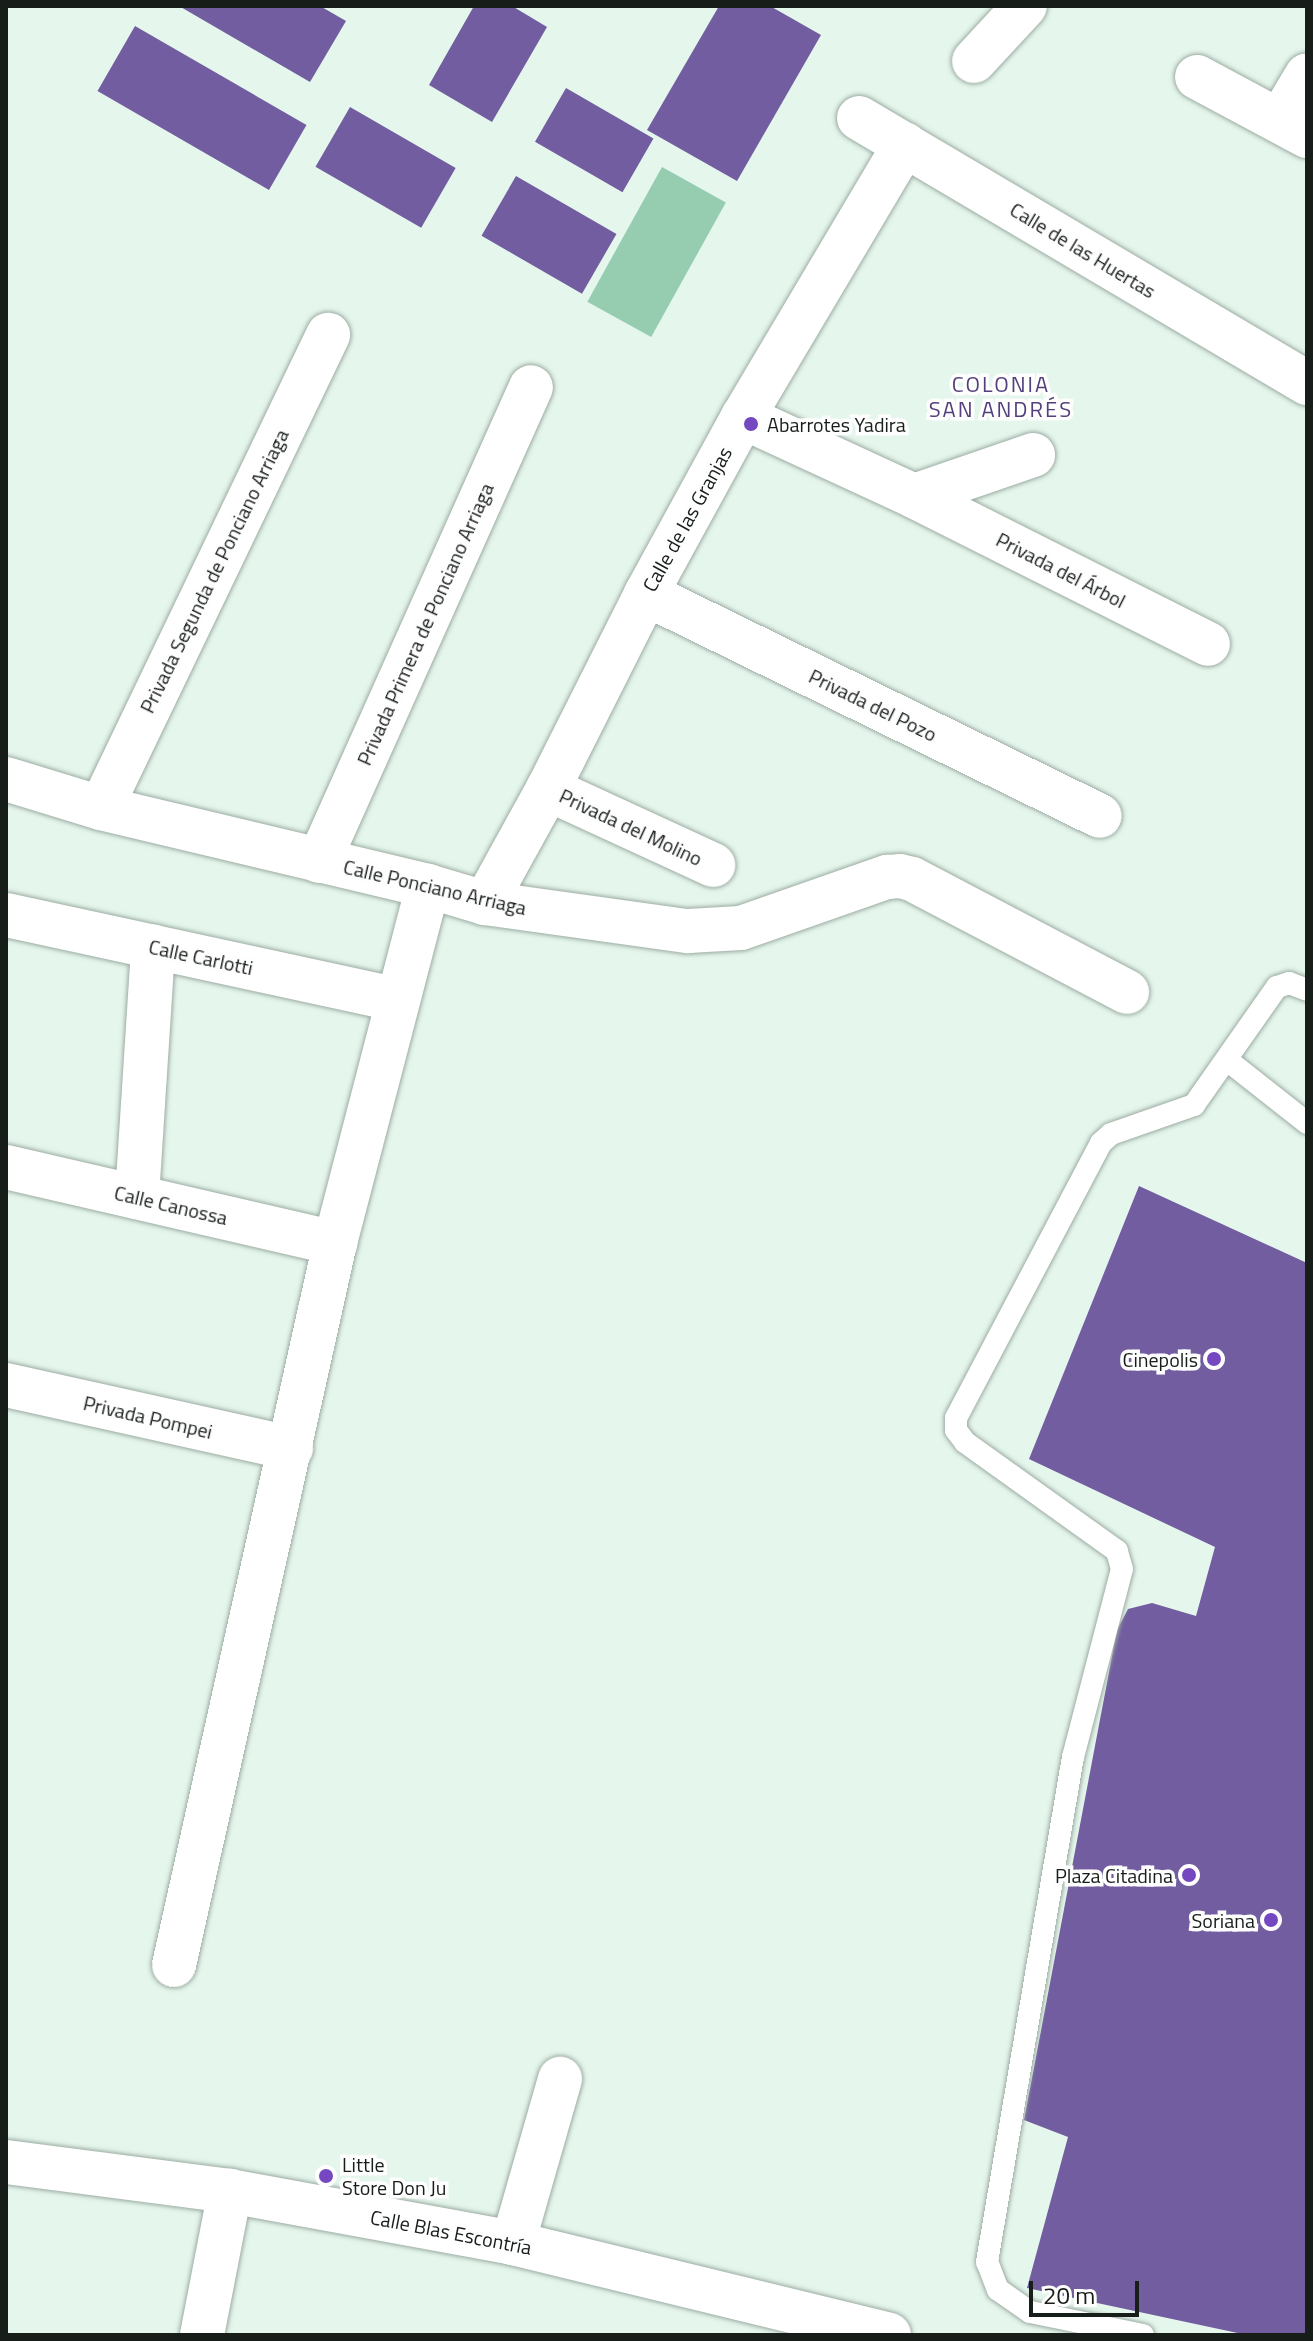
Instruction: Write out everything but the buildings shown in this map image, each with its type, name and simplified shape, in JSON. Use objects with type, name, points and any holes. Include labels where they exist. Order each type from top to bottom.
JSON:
[{"type":"street","points":[[974,61],[1025,6]]},
{"type":"street","points":[[1197,77],[1294,128],[1307,75]]},
{"type":"street","name":"Calle de las Huertas","points":[[859,118],[1307,383]]},
{"type":"street","name":"Calle de las Granjas","points":[[485,903],[548,789],[646,594],[743,417],[905,144]]},
{"type":"street","name":"Privada Segunda de Ponciano Arriaga","points":[[101,808],[328,335]]},
{"type":"street","name":"Privada Primera de Ponciano Arriaga","points":[[319,861],[531,387]]},
{"type":"street","name":"Privada del Árbol","points":[[743,417],[914,496],[1208,644]]},
{"type":"street","points":[[914,496],[1033,455]]},
{"type":"street","name":"Privada del Pozo","points":[[646,594],[1100,816]]},
{"type":"street","name":"Calle Ponciano Arriaga","points":[[6,779],[101,808],[485,903],[688,931],[741,928],[887,877],[912,879],[1127,992]]},
{"type":"street","name":"Privada del Molino","points":[[548,789],[713,865]]},
{"type":"street","points":[[174,1965],[291,1448],[335,1243],[382,996],[414,883]]},
{"type":"street","name":"Calle Carlotti","points":[[6,915],[382,996]]},
{"type":"street","points":[[137,1197],[153,947]]},
{"type":"street","name":"Calle Canossa","points":[[6,1167],[335,1243]]},
{"type":"street","name":"Privada Pompei","points":[[6,1385],[291,1448]]},
{"type":"street","points":[[513,2243],[560,2079]]},
{"type":"street","name":"Calle Blas Escontría","points":[[6,2162],[230,2191],[513,2243],[889,2335]]},
{"type":"street","points":[[202,2335],[230,2191]]},
{"type":"lane","points":[[1143,2335],[1030,2312],[998,2290],[987,2262],[1073,1757],[1122,1569],[1117,1551],[965,1442],[956,1430],[956,1418],[1101,1143],[1111,1134],[1194,1105],[1277,987],[1289,983],[1307,990]]},
{"type":"lane","points":[[1227,1060],[1307,1123]]},
{"type":"green space","points":[[662,167],[726,202],[651,337],[587,302]]},
{"type":"place","name":"Abarrotes Yadira","points":[[751,424]]},
{"type":"place","name":"Cinepolis","points":[[1214,1359]]},
{"type":"place","name":"Plaza Citadina","points":[[1189,1875]]},
{"type":"place","name":"Soriana","points":[[1271,1920]]},
{"type":"place","name":"Little Store Don Ju","points":[[326,2176]]},
{"type":"district","name":"COLONIA SAN ANDRÉS","points":[[1001,396]]}]
